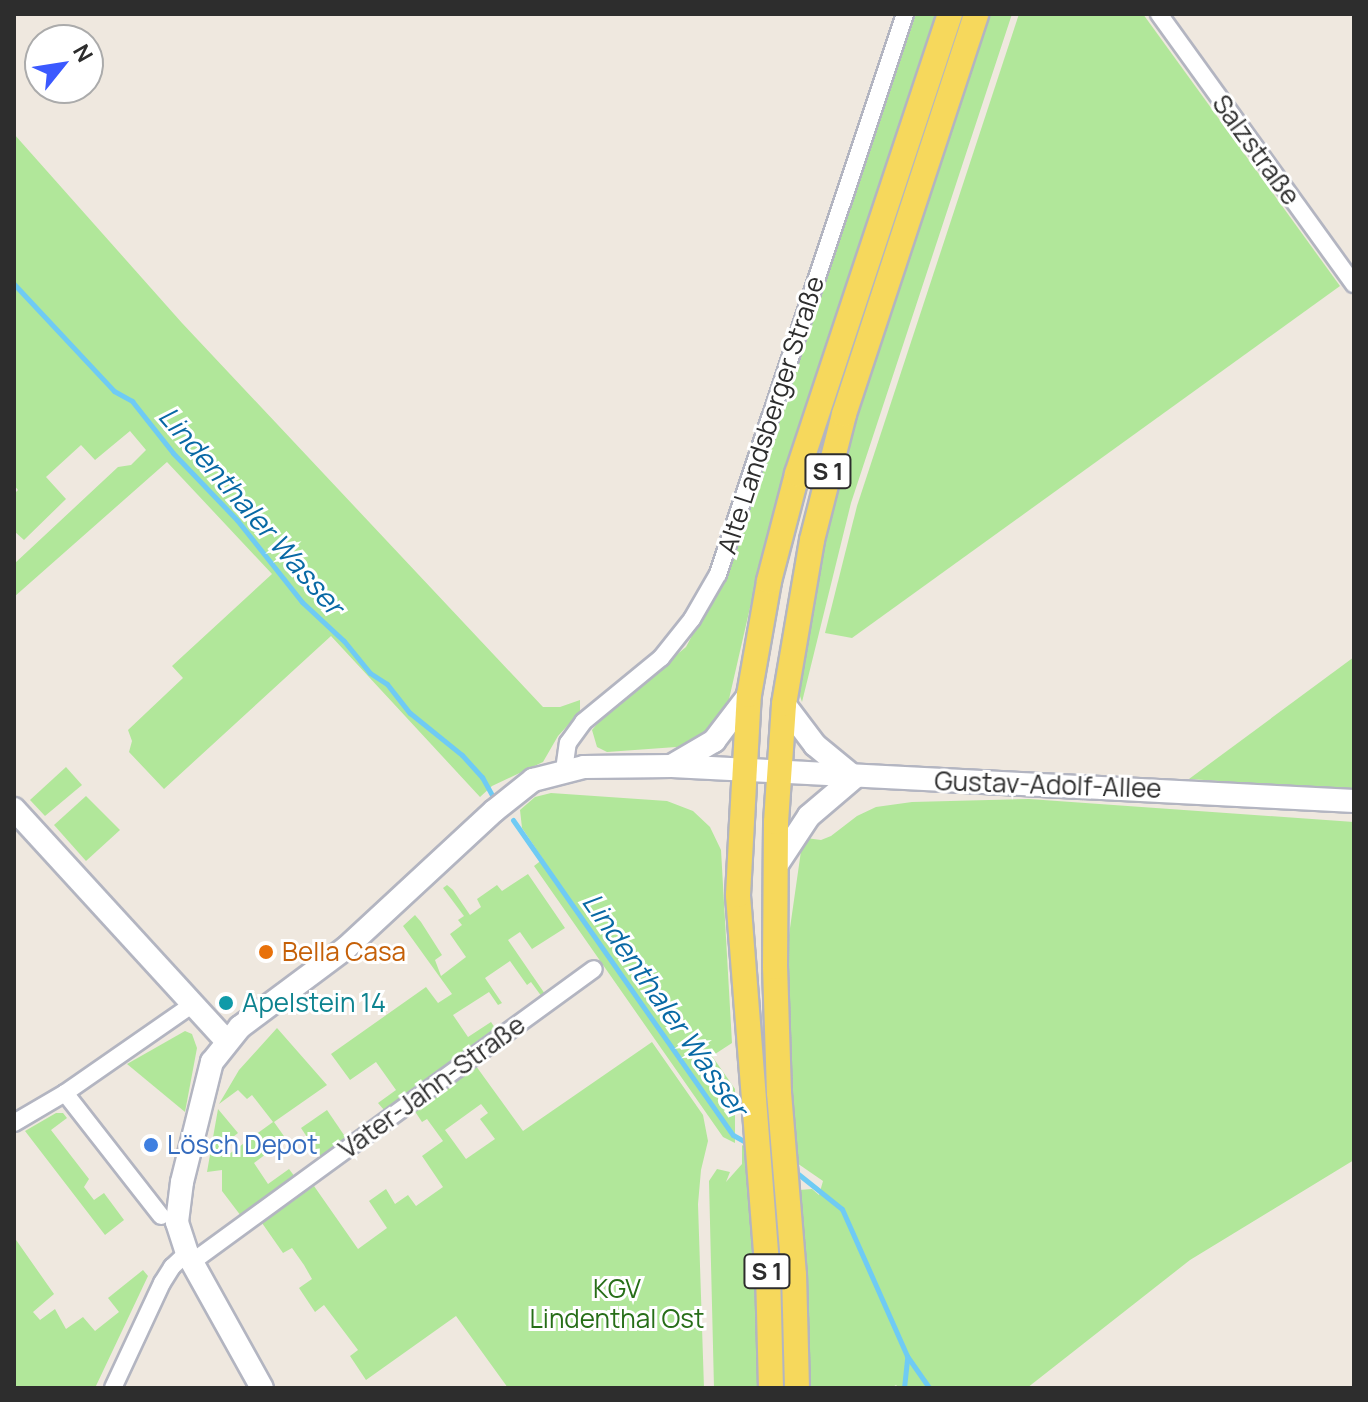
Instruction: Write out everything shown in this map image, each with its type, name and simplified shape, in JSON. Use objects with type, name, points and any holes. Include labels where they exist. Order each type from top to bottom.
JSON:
[{"type":"main road","name":"S 1","points":[[771,1388],[768,1277],[738,895],[749,695],[783,523],[950,14]]},
{"type":"main road","name":"S 1","points":[[797,1388],[794,1275],[784,1164],[775,967],[779,772],[784,704],[812,540],[844,414],[976,14]]},
{"type":"street","name":"Alte Landsberger Straße","points":[[564,770],[568,743],[583,722],[661,658],[692,619],[718,574],[905,14]]},
{"type":"street","name":"Salzstraße","points":[[1159,14],[1354,284]]},
{"type":"street","points":[[672,766],[714,741],[749,695]]},
{"type":"street","points":[[776,866],[809,816],[855,777],[815,745],[784,704]]},
{"type":"street","name":"Gustav-Adolf-Allee","points":[[226,1040],[346,948],[500,806],[533,780],[564,770],[672,766],[1354,801]]},
{"type":"street","points":[[14,809],[226,1040],[212,1062],[182,1182],[177,1222],[190,1258],[262,1388]]},
{"type":"street","name":"Vater-Jahn-Straße","points":[[113,1388],[172,1267],[190,1258],[594,969]]},
{"type":"street","points":[[14,1123],[65,1093],[193,1004]]},
{"type":"street","points":[[65,1093],[161,1216]]},
{"type":"green space","points":[[916,14],[940,14],[763,551],[724,721],[690,746],[607,752],[597,747],[592,730],[607,712],[686,647],[706,609],[761,465]]},
{"type":"green space","points":[[988,14],[1012,14],[851,503],[802,702],[798,690],[824,535],[854,416]]},
{"type":"green space","points":[[1019,14],[1143,14],[1340,286],[852,638],[825,633],[857,506]]},
{"type":"green space","points":[[14,134],[182,323],[543,707],[560,707],[580,700],[580,712],[558,736],[543,762],[492,786],[480,797],[331,636],[164,789],[129,752],[132,741],[128,730],[183,678],[172,666],[272,574],[167,462],[14,597],[14,564],[118,467],[131,465],[146,450],[130,431],[95,460],[81,445],[46,477],[66,499],[24,540],[14,531],[14,494],[18,490],[14,485]]},
{"type":"green space","points":[[1354,657],[1354,790],[1189,779]]},
{"type":"green space","points":[[66,767],[82,785],[45,816],[30,800]]},
{"type":"green space","points":[[551,793],[667,801],[693,811],[710,827],[721,850],[732,1043],[712,1056],[735,1089],[735,1143],[723,1137],[534,866],[543,859],[522,828],[520,810],[535,797]]},
{"type":"green space","points":[[86,796],[120,830],[86,861],[54,825]]},
{"type":"green space","points":[[1029,799],[1354,822],[1354,1160],[1190,1260],[1027,1388],[899,1388],[896,1385],[891,1388],[808,1388],[808,1309],[799,1190],[812,1189],[819,1195],[823,1181],[794,1161],[787,1057],[787,949],[801,851],[806,838],[821,840],[831,836],[857,816],[876,807],[912,802]]},
{"type":"green space","points":[[528,874],[565,928],[532,949],[520,932],[508,940],[545,994],[542,997],[531,982],[527,985],[510,961],[485,978],[502,1003],[498,1005],[489,992],[453,1015],[468,1037],[491,1022],[495,1028],[384,1110],[378,1103],[396,1090],[376,1062],[350,1080],[331,1054],[426,987],[438,1003],[452,994],[403,926],[415,915],[421,922],[442,955],[435,960],[441,976],[466,957],[450,934],[462,925],[458,920],[464,916],[443,888],[447,885],[453,890],[470,915],[481,907],[477,899],[497,885],[502,891]]},
{"type":"green space","points":[[277,1028],[327,1085],[274,1122],[286,1139],[254,1163],[268,1184],[289,1169],[295,1177],[241,1216],[222,1191],[222,1170],[207,1172],[218,1109],[238,1133],[219,1148],[225,1157],[273,1122],[252,1095],[247,1099],[238,1090],[219,1104],[239,1070]]},
{"type":"green space","points":[[185,1031],[192,1034],[197,1048],[185,1112],[127,1064]]},
{"type":"green space","name":"KGV Lindenthal Ost","points":[[652,1042],[703,1115],[708,1141],[698,1204],[704,1388],[508,1388],[456,1316],[366,1380],[350,1356],[358,1350],[324,1305],[315,1312],[299,1288],[312,1279],[304,1265],[292,1248],[283,1253],[262,1223],[314,1186],[358,1249],[387,1228],[369,1201],[386,1189],[395,1204],[408,1195],[416,1206],[443,1187],[422,1156],[443,1141],[427,1119],[422,1122],[414,1110],[476,1066],[523,1131]],"holes":[[[481,1104],[488,1113],[480,1119],[495,1139],[466,1159],[445,1130]]]},
{"type":"green space","points":[[327,1110],[346,1138],[321,1158],[301,1128]]},
{"type":"green space","points":[[56,1113],[63,1113],[67,1118],[51,1130],[89,1179],[84,1187],[94,1200],[104,1193],[124,1220],[105,1235],[25,1131]]},
{"type":"green space","points":[[742,1145],[748,1149],[760,1388],[714,1388],[709,1181],[717,1169],[730,1172],[726,1182],[742,1164]]},
{"type":"green space","points":[[14,1237],[54,1294],[33,1312],[40,1320],[55,1309],[66,1329],[83,1317],[95,1331],[119,1312],[108,1298],[143,1270],[148,1276],[95,1388],[14,1388]]},
{"type":"waterway","name":"Lindenthaler Wasser","points":[[14,284],[114,391],[132,401],[173,453],[237,520],[302,602],[344,641],[370,673],[387,684],[410,713],[462,755],[482,777],[493,797]]},
{"type":"waterway","name":"Lindenthaler Wasser","points":[[513,820],[733,1135],[749,1144]]},
{"type":"waterway","name":"Lindenthaler Wasser","points":[[792,1169],[842,1209],[907,1356],[929,1388]]},
{"type":"waterway","points":[[904,1388],[907,1357]]},
{"type":"place","name":"Bella Casa","points":[[266,952]]},
{"type":"place","name":"Apelstein 14","points":[[226,1003]]},
{"type":"place","name":"Lösch Depot","points":[[151,1145]]}]
